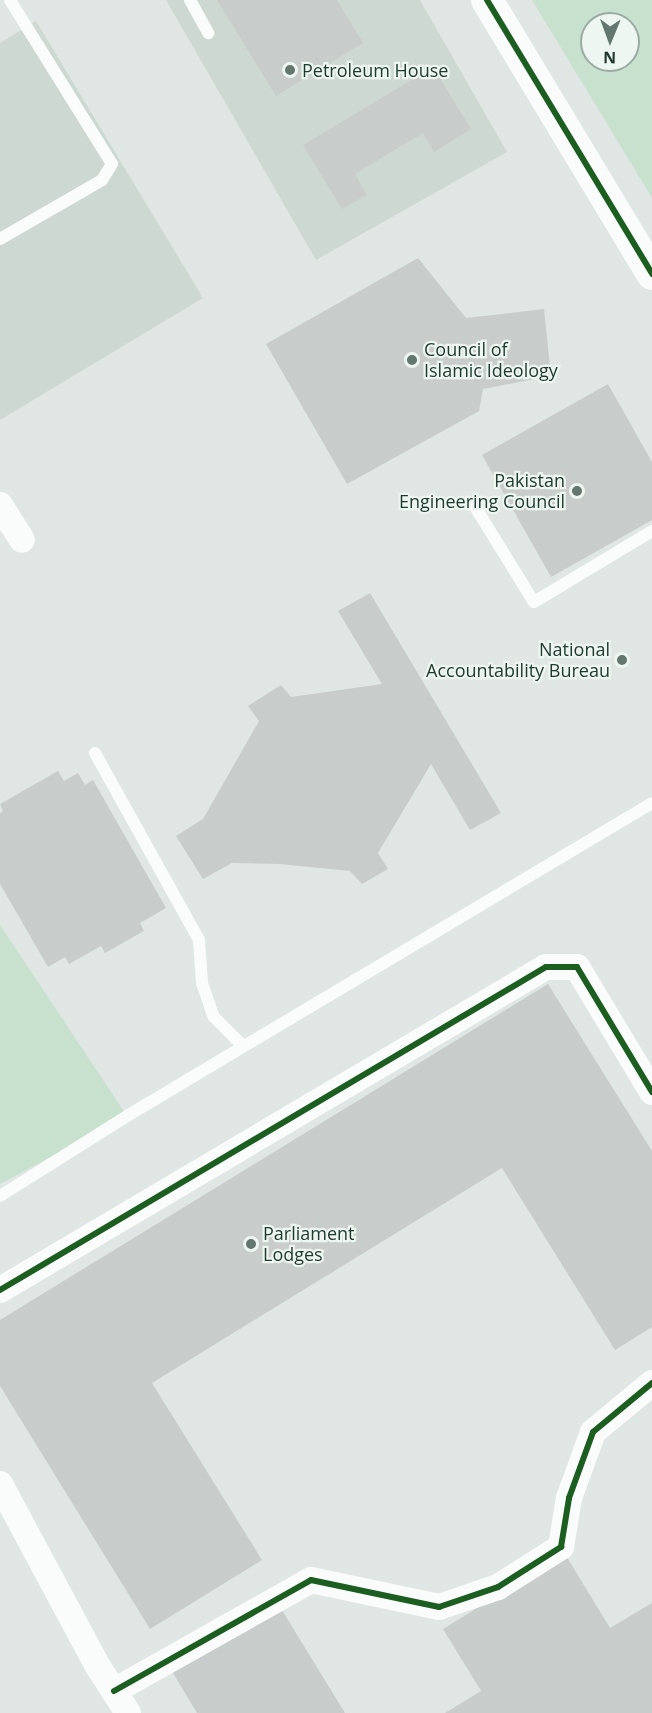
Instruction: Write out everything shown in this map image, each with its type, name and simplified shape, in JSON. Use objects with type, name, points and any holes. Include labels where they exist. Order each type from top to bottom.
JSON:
[{"type":"street","points":[[487,0],[652,274]]},
{"type":"street","points":[[0,505],[22,540]]},
{"type":"street","points":[[0,1290],[546,967],[577,967],[652,1092]]},
{"type":"street","points":[[114,1691],[311,1580],[439,1606],[498,1587],[561,1547],[569,1498],[593,1432],[652,1383]]},
{"type":"street","points":[[0,1484],[128,1713]]},
{"type":"lane","points":[[0,239],[102,180],[112,164],[10,0]]},
{"type":"lane","points":[[190,0],[208,33]]},
{"type":"lane","points":[[474,505],[534,602],[652,531]]},
{"type":"lane","points":[[95,753],[199,940],[202,983],[214,1017],[243,1046]]},
{"type":"lane","points":[[0,1196],[243,1046],[652,803]]},
{"type":"shaded area","name":"Petroleum House","points":[[166,0],[420,0],[507,152],[316,260]]},
{"type":"shaded area","points":[[36,21],[203,298],[0,420],[0,43]]},
{"type":"green space","points":[[532,0],[652,0],[652,198]]},
{"type":"green space","points":[[0,925],[127,1116],[0,1184]]},
{"type":"building","name":"Petroleum House","points":[[217,0],[337,0],[363,43],[276,96]]},
{"type":"building","points":[[433,67],[471,129],[434,152],[423,133],[355,174],[367,195],[342,209],[303,145]]},
{"type":"building","name":"Council of Islamic Ideology","points":[[418,258],[466,318],[544,309],[551,376],[483,389],[479,411],[347,484],[266,344]]},
{"type":"building","name":"Pakistan Engineering Council","points":[[608,384],[652,462],[652,520],[551,577],[482,455]]},
{"type":"building","points":[[370,593],[501,813],[470,830],[431,764],[378,853],[388,869],[362,884],[350,871],[280,864],[232,863],[203,879],[176,836],[203,819],[259,721],[248,706],[281,685],[291,697],[382,684],[338,611]]},
{"type":"building","points":[[58,771],[64,781],[78,773],[85,785],[93,780],[166,908],[140,923],[144,931],[105,953],[101,946],[69,964],[65,957],[48,967],[0,884],[0,813],[3,811],[0,804]]},
{"type":"building","name":"Parliament Lodges","points":[[548,984],[652,1151],[652,1327],[615,1350],[502,1168],[152,1383],[262,1560],[150,1629],[0,1386],[0,1320]]},
{"type":"building","points":[[565,1554],[610,1628],[652,1603],[652,1713],[445,1713],[481,1691],[443,1629]]},
{"type":"building","points":[[277,1602],[345,1713],[197,1713],[170,1668]]},
{"type":"cycle path","points":[[487,0],[652,274]]},
{"type":"cycle path","points":[[0,1290],[546,967],[577,967],[652,1092]]},
{"type":"cycle path","points":[[114,1691],[311,1580],[439,1607],[498,1587],[561,1547],[569,1498],[593,1432],[652,1383]]},
{"type":"place","name":"Petroleum House","points":[[290,70]]},
{"type":"place","name":"Council of Islamic Ideology","points":[[412,360]]},
{"type":"place","name":"Pakistan Engineering Council","points":[[577,491]]},
{"type":"place","name":"National Accountability Bureau","points":[[622,660]]},
{"type":"place","name":"Parliament Lodges","points":[[251,1244]]}]
